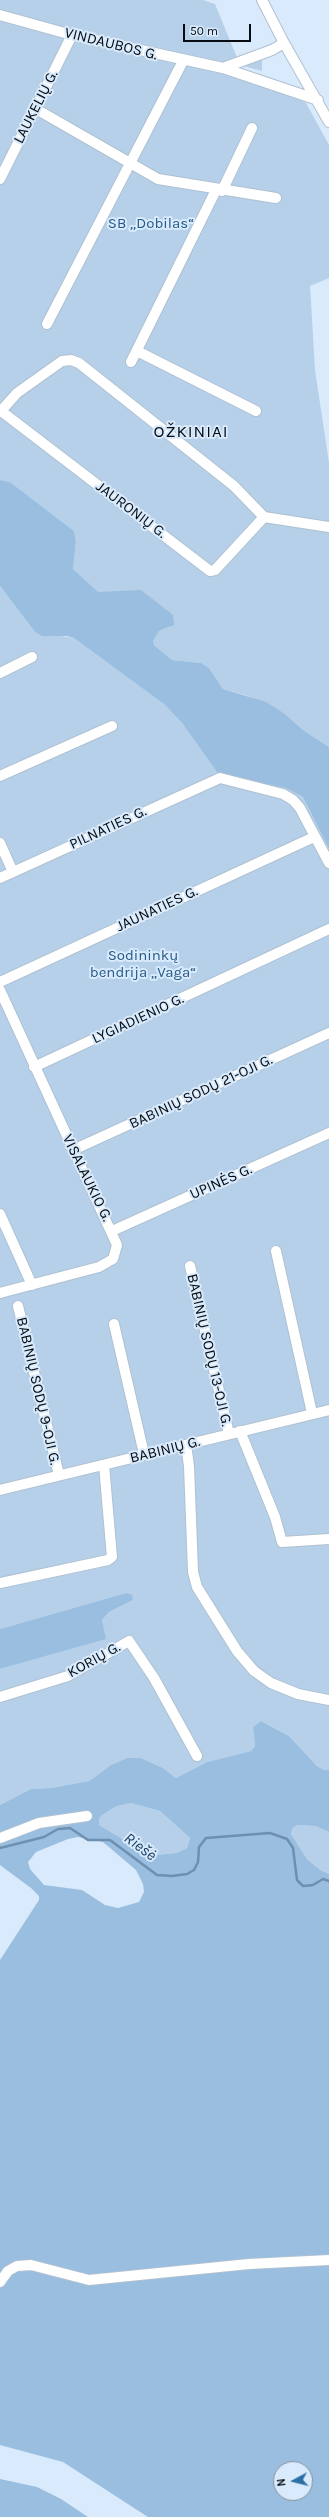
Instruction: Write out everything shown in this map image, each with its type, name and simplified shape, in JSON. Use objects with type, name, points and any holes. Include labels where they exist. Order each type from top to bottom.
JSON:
[{"type":"street","points":[[262,0],[284,43],[318,100],[329,122]]},
{"type":"street","name":"VINDAUBOS G.","points":[[0,15],[72,35],[183,61],[223,68],[318,100]]},
{"type":"street","name":"LAUKELIŲ G.","points":[[0,179],[72,35]]},
{"type":"street","points":[[223,68],[272,50],[284,43]]},
{"type":"street","points":[[47,324],[183,61]]},
{"type":"street","points":[[36,109],[158,179],[276,198]]},
{"type":"street","points":[[131,362],[252,128]]},
{"type":"street","points":[[137,351],[256,411]]},
{"type":"street","name":"JAURONIŲ G.","points":[[71,360],[79,363],[234,486],[264,518],[215,570],[210,571],[1,411],[17,393],[62,361],[71,360]]},
{"type":"street","points":[[264,518],[329,526]]},
{"type":"street","points":[[0,673],[32,657]]},
{"type":"street","points":[[0,776],[112,726]]},
{"type":"street","name":"PILNATIES G.","points":[[0,878],[216,779],[283,794],[300,808],[314,837]]},
{"type":"street","points":[[314,837],[329,863]]},
{"type":"street","name":"JAUNATIES G.","points":[[0,982],[314,837]]},
{"type":"street","points":[[0,843],[13,872]]},
{"type":"street","name":"LYGIADIENIO G.","points":[[34,1067],[329,930]]},
{"type":"street","name":"VISALAUKIO G.","points":[[0,990],[34,1067],[112,1231],[117,1245],[116,1252],[107,1264],[0,1293]]},
{"type":"street","name":"BABINIŲ SODŲ 21-OJI G.","points":[[73,1150],[329,1033]]},
{"type":"street","name":"UPINĖS G.","points":[[112,1231],[329,1133]]},
{"type":"street","points":[[0,1214],[32,1285]]},
{"type":"street","points":[[276,1251],[312,1413]]},
{"type":"street","name":"BABINIŲ SODŲ 13-OJI G.","points":[[190,1266],[229,1434]]},
{"type":"street","name":"BABINIŲ SODŲ 9-OJI G.","points":[[18,1306],[58,1476]]},
{"type":"street","points":[[114,1324],[144,1454]]},
{"type":"street","name":"BABINIŲ G.","points":[[0,1490],[329,1410]]},
{"type":"street","points":[[240,1431],[275,1517],[282,1542],[329,1539]]},
{"type":"street","points":[[186,1445],[189,1466],[193,1572],[197,1587],[238,1651],[254,1671],[271,1683],[298,1694],[329,1700]]},
{"type":"street","points":[[0,1583],[108,1560],[112,1557],[104,1465]]},
{"type":"street","name":"KORIŲ G.","points":[[0,1697],[68,1676],[129,1641],[154,1678],[197,1756]]},
{"type":"street","points":[[0,1838],[39,1823],[87,1816]]},
{"type":"street","points":[[0,2282],[8,2271],[17,2266],[31,2265],[89,2280],[250,2264],[329,2260]]},
{"type":"green space","name":"SB „Dobilas“","points":[[0,0],[203,0],[215,4],[238,60],[222,64],[306,103],[329,145],[329,278],[310,286],[315,370],[329,463],[329,747],[303,730],[285,714],[248,696],[223,689],[209,668],[201,663],[172,660],[154,645],[153,641],[159,631],[170,627],[98,593],[73,569],[76,542],[74,531],[10,482],[0,480]]},
{"type":"green space","points":[[262,57],[262,71],[240,65]]},
{"type":"green space","name":"Sodininkų bendrija „Vaga“","points":[[0,586],[35,632],[74,638],[165,705],[182,723],[219,775],[286,788],[303,797],[329,849],[329,1770],[324,1770],[317,1766],[289,1736],[261,1721],[253,1727],[255,1746],[251,1751],[207,1762],[176,1778],[163,1768],[141,1758],[127,1758],[111,1765],[89,1781],[51,1788],[31,1789],[0,1805],[0,1669],[105,1639],[102,1620],[109,1612],[133,1600],[126,1593],[0,1629]]},
{"type":"green space","points":[[131,1803],[160,1811],[190,1838],[187,1848],[177,1853],[156,1855],[143,1851],[99,1825],[99,1819],[102,1815],[117,1806]]},
{"type":"green space","points":[[299,1825],[315,1826],[329,1832],[329,1874],[320,1870],[307,1859],[291,1834],[293,1827]]},
{"type":"shaded area","points":[[0,480],[10,482],[74,531],[76,542],[73,569],[98,592],[141,590],[173,615],[174,625],[159,631],[153,641],[154,645],[172,660],[201,663],[209,668],[223,689],[266,702],[285,714],[303,730],[329,747],[329,849],[303,797],[286,788],[219,775],[182,723],[165,705],[74,638],[67,636],[42,636],[35,632],[0,586]]},
{"type":"shaded area","points":[[126,1593],[132,1595],[133,1600],[109,1612],[102,1620],[106,1639],[0,1669],[0,1629]]},
{"type":"shaded area","points":[[261,1721],[289,1736],[317,1766],[324,1770],[329,1770],[329,1832],[315,1826],[299,1825],[293,1827],[291,1834],[307,1859],[320,1870],[329,1874],[329,2517],[148,2517],[63,2462],[0,2445],[0,1960],[39,1900],[39,1896],[31,1888],[0,1865],[0,1805],[31,1789],[51,1788],[89,1781],[111,1765],[127,1758],[141,1758],[163,1768],[176,1778],[207,1762],[251,1751],[255,1746],[253,1727]],"holes":[[[131,1803],[160,1811],[190,1838],[187,1848],[177,1853],[156,1855],[143,1851],[99,1825],[99,1819],[102,1815],[117,1806]],[[78,1837],[103,1842],[136,1870],[143,1884],[144,1892],[139,1902],[118,1908],[105,1905],[82,1890],[44,1885],[30,1869],[28,1862],[36,1852],[68,1839]]]},
{"type":"shaded area","points":[[0,2479],[37,2487],[61,2499],[88,2517],[0,2517]]},
{"type":"waterway","name":"Riešė","points":[[0,1848],[44,1837],[58,1829],[70,1828],[88,1840],[110,1840],[157,1875],[172,1876],[187,1874],[194,1870],[198,1862],[199,1847],[206,1838],[270,1833],[287,1839],[293,1848],[297,1880],[303,1886],[313,1885],[323,1879],[329,1881]]},
{"type":"district","name":"OŽKINIAI","points":[[191,432]]}]
